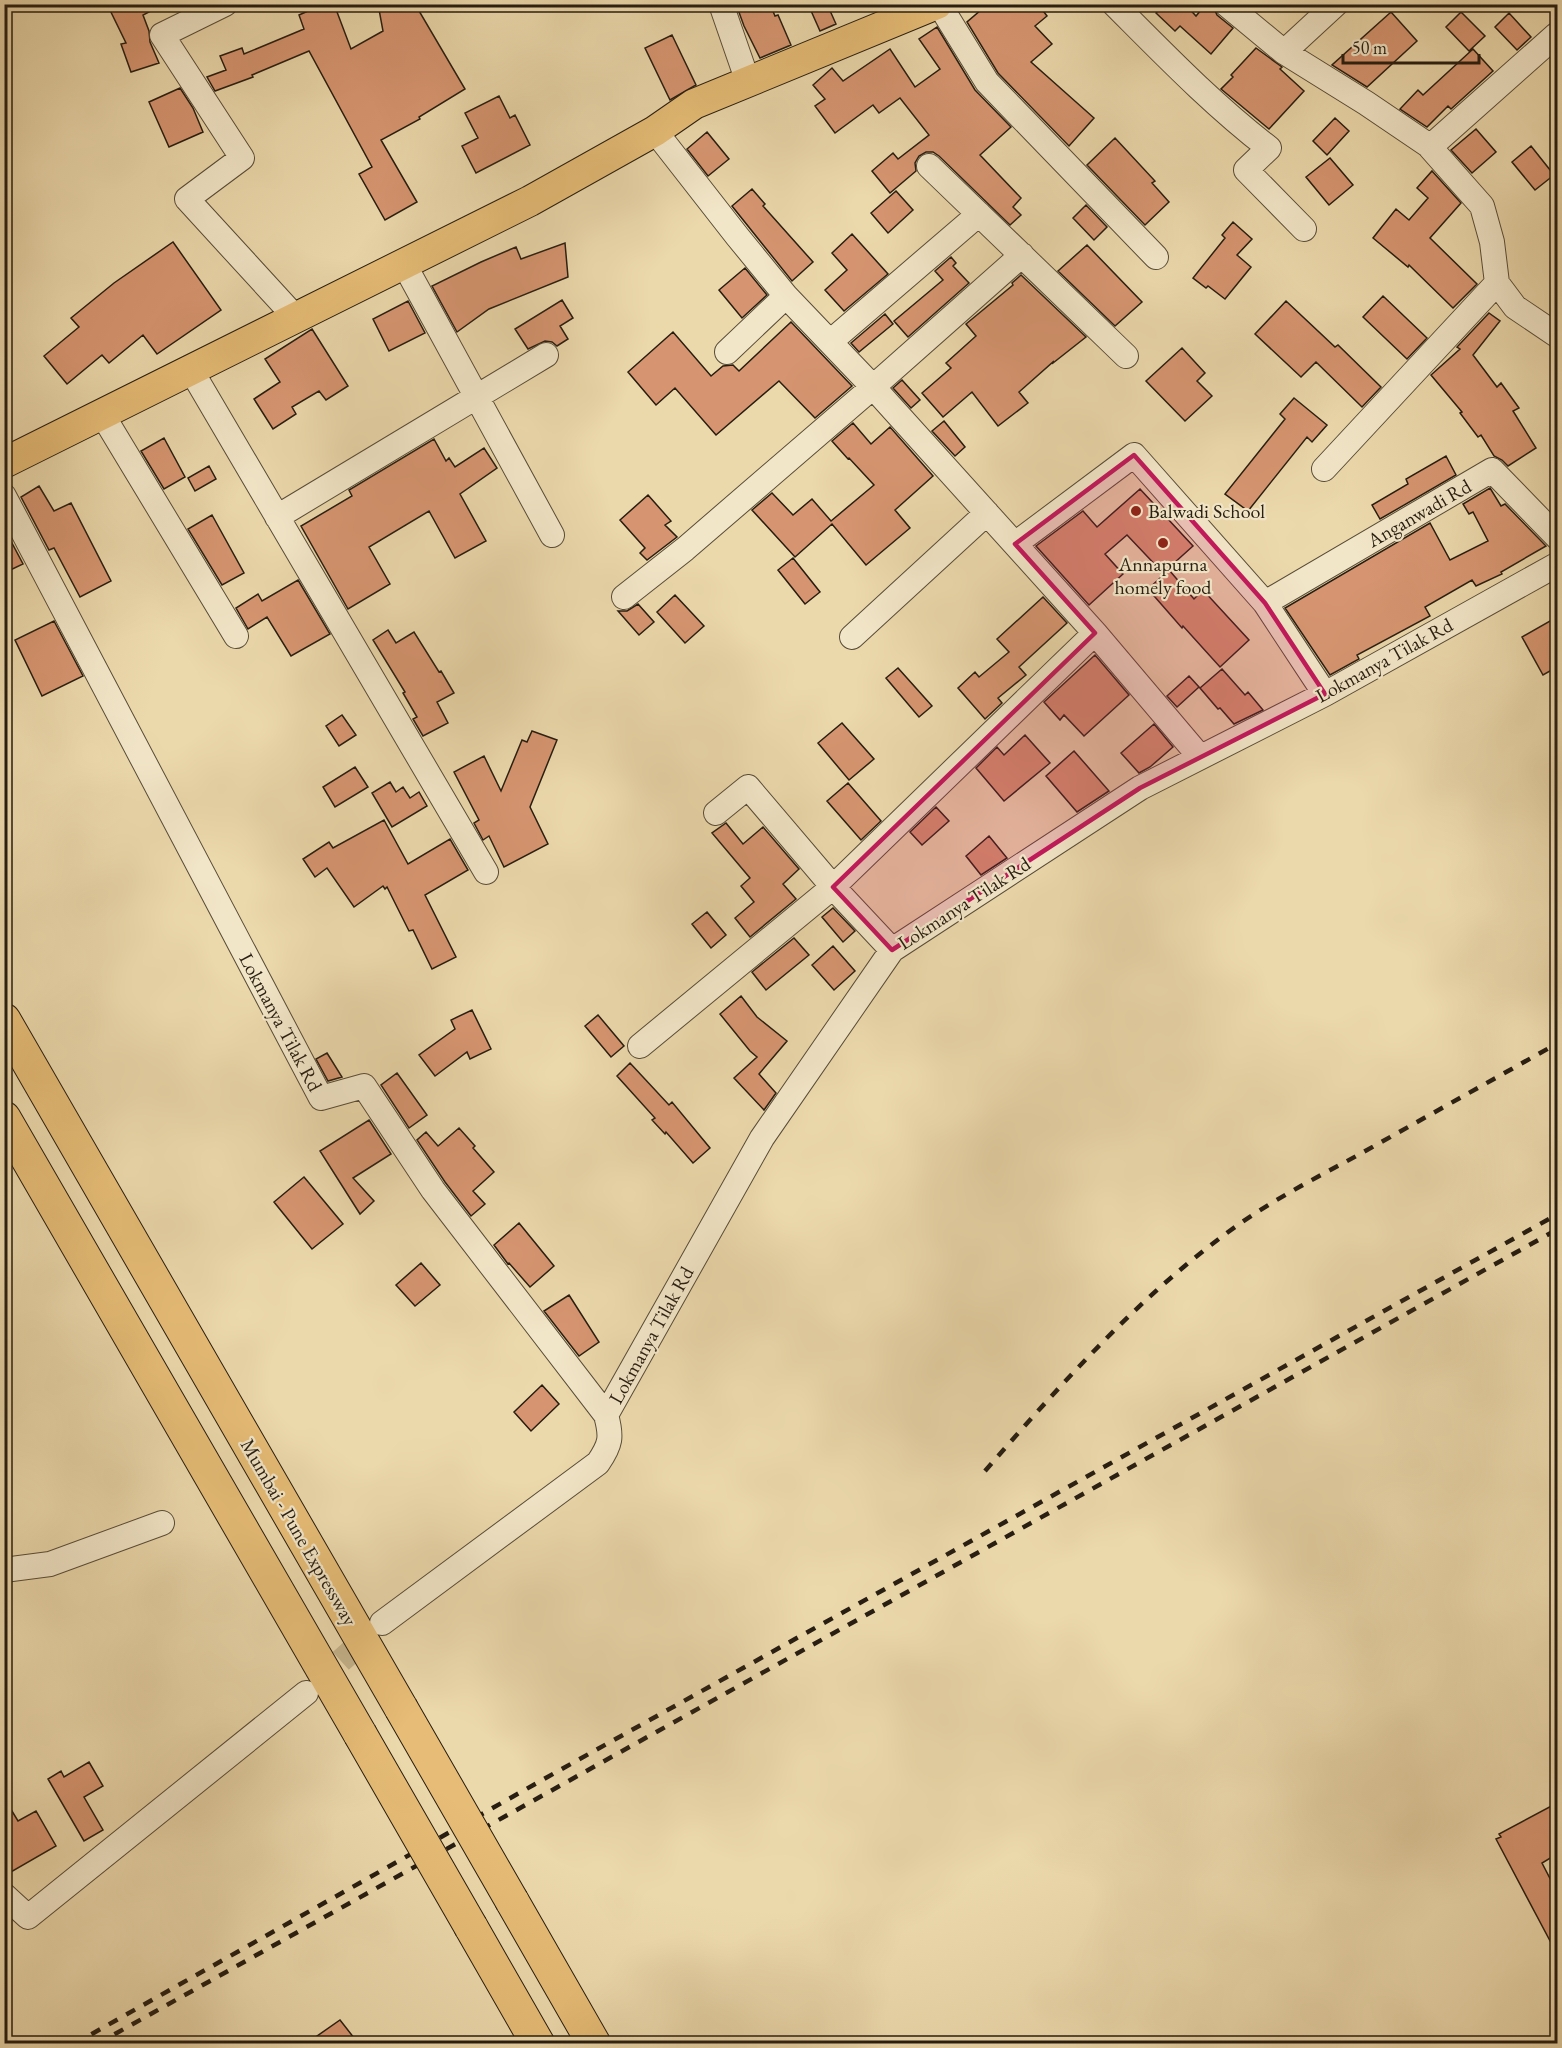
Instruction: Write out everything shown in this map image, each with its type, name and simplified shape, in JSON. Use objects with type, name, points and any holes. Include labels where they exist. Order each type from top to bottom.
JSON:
[{"type":"highway","name":"Mumbai - Pune Expressway","points":[[4,1020],[594,2043]]},
{"type":"highway","points":[[4,1118],[538,2043]]},
{"type":"main road","points":[[4,463],[530,201],[655,131],[694,104],[938,4]]},
{"type":"street","points":[[225,4],[162,35],[242,158],[187,199],[296,318]]},
{"type":"street","points":[[721,4],[748,82]]},
{"type":"street","points":[[938,4],[987,82],[1156,257]]},
{"type":"street","points":[[1114,4],[1201,90],[1269,148],[1246,170],[1304,229]]},
{"type":"street","points":[[1226,4],[1284,52],[1366,103],[1430,147],[1482,206],[1492,242],[1497,283],[1515,307],[1557,336]]},
{"type":"street","points":[[1284,52],[1336,4]]},
{"type":"street","points":[[1430,147],[1556,34]]},
{"type":"street","points":[[655,131],[786,296],[873,387],[1095,633],[1200,757]]},
{"type":"street","points":[[929,166],[1126,356]]},
{"type":"street","points":[[830,342],[979,214]]},
{"type":"street","points":[[624,597],[685,549],[1022,255]]},
{"type":"street","points":[[404,264],[552,535]]},
{"type":"street","points":[[1324,469],[1497,283]]},
{"type":"street","points":[[727,352],[786,296]]},
{"type":"street","points":[[277,517],[546,354]]},
{"type":"street","points":[[191,370],[486,872]]},
{"type":"street","points":[[102,414],[236,636]]},
{"type":"street","points":[[1015,544],[1134,455],[1265,603],[1325,694]]},
{"type":"street","name":"Anganwadi Rd","points":[[1265,603],[1492,470],[1557,538]]},
{"type":"street","name":"Lokmanya Tilak Rd","points":[[4,496],[321,1098],[364,1086],[433,1190],[606,1414],[762,1138],[892,950],[1140,788],[1325,694],[1557,564]]},
{"type":"street","points":[[852,637],[987,513]]},
{"type":"street","points":[[640,1046],[833,887],[1095,633]]},
{"type":"street","points":[[716,813],[748,787],[833,887],[892,950]]},
{"type":"street","points":[[382,1623],[598,1463],[609,1447],[610,1430],[606,1414]]},
{"type":"street","points":[[4,1570],[50,1564],[162,1523]]},
{"type":"street","points":[[4,1895],[28,1917],[306,1693]]},
{"type":"highlighted area","points":[[1134,455],[1265,603],[1325,694],[1140,788],[892,950],[833,887],[1095,633],[1015,544]]},
{"type":"building","points":[[107,4],[164,4],[143,15],[150,42],[159,63],[131,72],[121,44],[126,43]]},
{"type":"building","points":[[324,4],[334,4],[351,49],[383,31],[378,4],[415,4],[465,89],[419,117],[420,119],[381,140],[417,202],[385,220],[359,174],[372,167],[309,51],[252,75],[253,77],[215,91],[207,77],[226,70],[220,56],[242,48],[244,54],[304,29],[299,15]]},
{"type":"building","points":[[736,4],[770,4],[775,16],[778,15],[791,45],[760,58]]},
{"type":"building","points":[[808,4],[827,4],[836,24],[820,31]]},
{"type":"building","points":[[988,4],[1038,4],[1047,16],[1035,26],[1052,44],[1031,62],[1094,118],[1069,146],[998,73],[967,22]]},
{"type":"building","points":[[1164,4],[1185,4],[1196,16],[1206,4],[1212,4],[1217,15],[1233,28],[1211,54],[1180,26],[1175,31],[1156,13]]},
{"type":"building","points":[[1391,12],[1417,41],[1367,87],[1332,65]]},
{"type":"building","points":[[1461,12],[1485,36],[1469,51],[1446,27]]},
{"type":"building","points":[[1509,13],[1531,37],[1517,50],[1495,27]]},
{"type":"building","points":[[937,27],[975,90],[1011,127],[980,155],[1021,198],[1013,207],[1021,215],[1010,225],[933,152],[926,152],[919,156],[915,163],[916,171],[890,193],[872,171],[893,153],[898,159],[929,135],[900,98],[879,113],[873,105],[835,133],[815,106],[825,99],[813,85],[832,68],[843,81],[890,49],[915,87],[940,69],[919,39]]},
{"type":"building","points":[[672,35],[696,85],[670,100],[645,48]]},
{"type":"building","points":[[1256,48],[1282,67],[1280,69],[1304,91],[1269,129],[1221,89]]},
{"type":"building","points":[[1473,49],[1493,71],[1451,109],[1448,106],[1427,127],[1400,109],[1418,90],[1423,95]]},
{"type":"building","points":[[180,88],[193,108],[203,132],[169,147],[149,102]]},
{"type":"building","points":[[499,96],[510,118],[515,115],[530,145],[476,173],[462,146],[478,138],[465,113]]},
{"type":"building","points":[[1335,118],[1349,131],[1327,155],[1313,141]]},
{"type":"building","points":[[1476,129],[1496,152],[1472,173],[1451,150]]},
{"type":"building","points":[[707,132],[729,159],[708,176],[687,149]]},
{"type":"building","points":[[1115,138],[1155,181],[1152,183],[1169,202],[1145,225],[1087,165]]},
{"type":"building","points":[[1531,146],[1554,175],[1535,190],[1512,162]]},
{"type":"building","points":[[1330,158],[1353,185],[1329,205],[1306,177]]},
{"type":"building","points":[[1432,171],[1461,203],[1430,238],[1477,284],[1453,308],[1409,265],[1408,267],[1373,238],[1396,209],[1409,220],[1428,198],[1417,188]]},
{"type":"building","points":[[752,189],[765,204],[763,206],[813,262],[792,281],[732,206]]},
{"type":"building","points":[[896,191],[913,210],[888,233],[871,213]]},
{"type":"building","points":[[1086,205],[1107,227],[1094,240],[1073,218]]},
{"type":"building","points":[[1233,222],[1252,239],[1237,255],[1251,267],[1225,299],[1193,278],[1225,238],[1222,235]]},
{"type":"building","points":[[852,234],[888,274],[844,311],[825,290],[847,270],[832,253]]},
{"type":"building","points":[[173,242],[221,310],[157,354],[143,335],[109,363],[102,355],[67,384],[44,356],[79,327],[71,318],[114,283]]},
{"type":"building","points":[[565,243],[568,277],[489,309],[457,332],[432,286],[516,247],[521,259]]},
{"type":"building","points":[[1087,245],[1142,302],[1115,326],[1058,271]]},
{"type":"building","points":[[951,257],[956,263],[953,266],[969,283],[908,337],[894,321],[943,280],[935,271]]},
{"type":"building","points":[[745,268],[767,295],[742,318],[719,290]]},
{"type":"building","points":[[1021,275],[1086,337],[1019,392],[1028,403],[998,426],[972,392],[943,417],[922,393],[951,368],[946,363],[976,336],[966,324],[1013,285],[1012,283]]},
{"type":"building","points":[[1383,296],[1427,338],[1407,359],[1363,317]]},
{"type":"building","points":[[562,300],[573,318],[560,326],[568,339],[557,346],[545,341],[528,349],[515,329]]},
{"type":"building","points":[[408,301],[425,333],[389,351],[373,319]]},
{"type":"building","points":[[1286,301],[1335,347],[1338,345],[1381,387],[1362,407],[1316,362],[1301,377],[1255,334]]},
{"type":"building","points":[[1489,313],[1500,321],[1473,355],[1497,387],[1501,383],[1519,408],[1513,411],[1536,448],[1508,466],[1494,456],[1481,435],[1478,437],[1460,413],[1462,412],[1431,375],[1460,349],[1457,347]]},
{"type":"building","points":[[885,314],[893,324],[859,352],[851,343]]},
{"type":"building","points":[[791,322],[852,386],[815,418],[779,381],[716,435],[675,388],[656,405],[628,372],[673,332],[711,376],[723,366],[733,365],[739,371]]},
{"type":"building","points":[[312,329],[348,386],[326,400],[319,391],[292,407],[296,414],[273,429],[254,399],[280,382],[265,359]]},
{"type":"building","points":[[1182,348],[1205,373],[1197,381],[1212,396],[1185,421],[1146,381]]},
{"type":"building","points":[[902,380],[920,400],[911,408],[893,388]]},
{"type":"building","points":[[1294,398],[1327,425],[1312,442],[1307,437],[1248,511],[1225,494],[1285,419],[1280,414]]},
{"type":"building","points":[[944,421],[965,447],[955,456],[932,431]]},
{"type":"building","points":[[853,423],[871,444],[890,427],[933,476],[895,510],[910,528],[866,565],[832,524],[795,557],[752,510],[772,493],[793,515],[812,499],[831,521],[874,485],[832,441]]},
{"type":"building","points":[[164,438],[185,477],[164,489],[141,451]]},
{"type":"building","points":[[434,439],[446,461],[449,458],[455,467],[484,448],[497,468],[460,494],[486,541],[455,558],[429,511],[369,547],[390,584],[348,609],[301,526],[352,496],[349,490]]},
{"type":"building","points":[[1446,456],[1456,475],[1380,519],[1372,505],[1408,484],[1406,479]]},
{"type":"building","points":[[209,466],[216,479],[195,491],[188,478]]},
{"type":"building","points":[[39,486],[54,511],[71,503],[111,581],[80,597],[54,548],[49,550],[21,497]]},
{"type":"building","points":[[1490,488],[1501,506],[1505,504],[1546,546],[1501,572],[1502,574],[1476,586],[1472,580],[1425,607],[1430,616],[1357,655],[1359,659],[1330,675],[1285,608],[1430,523],[1450,560],[1488,541],[1473,512],[1469,514],[1463,504]]},
{"type":"building","points":[[1140,489],[1193,546],[1163,573],[1127,535],[1105,554],[1123,574],[1089,605],[1036,546],[1083,511],[1097,527]]},
{"type":"building","points":[[648,495],[671,521],[665,525],[677,537],[647,560],[640,553],[645,548],[620,520]]},
{"type":"building","points":[[212,515],[244,573],[222,585],[188,529]]},
{"type":"building","points":[[4,528],[23,564],[4,573]]},
{"type":"building","points":[[793,558],[820,592],[805,604],[778,570]]},
{"type":"building","points":[[1169,570],[1194,599],[1203,590],[1249,640],[1220,667],[1148,589]]},
{"type":"building","points":[[298,580],[330,634],[291,656],[267,617],[248,629],[236,608],[258,594],[262,601]]},
{"type":"building","points":[[675,595],[704,626],[685,643],[657,612]]},
{"type":"building","points":[[1043,597],[1067,623],[1019,667],[1026,675],[998,698],[1002,703],[985,719],[958,688],[975,672],[979,677],[1009,652],[997,639]]},
{"type":"building","points":[[638,604],[654,622],[639,635],[618,611],[627,611]]},
{"type":"building","points":[[1557,617],[1557,667],[1543,675],[1522,637]]},
{"type":"building","points":[[54,621],[83,676],[42,696],[15,640]]},
{"type":"building","points":[[388,630],[396,643],[414,632],[454,693],[437,702],[448,723],[423,736],[413,719],[417,717],[403,693],[405,692],[373,640]]},
{"type":"building","points":[[1095,655],[1129,695],[1084,736],[1064,715],[1060,720],[1044,702]]},
{"type":"building","points":[[898,668],[932,706],[919,717],[886,678]]},
{"type":"building","points":[[1222,669],[1245,695],[1248,692],[1263,710],[1234,724],[1220,708],[1218,709],[1200,688]]},
{"type":"building","points":[[1189,676],[1199,687],[1177,707],[1167,696]]},
{"type":"building","points":[[342,715],[356,735],[339,746],[326,726]]},
{"type":"building","points":[[842,723],[874,759],[849,780],[818,743]]},
{"type":"building","points":[[1154,724],[1173,747],[1150,767],[1139,773],[1121,753]]},
{"type":"building","points":[[532,731],[557,740],[530,807],[548,844],[504,867],[489,836],[483,840],[474,823],[479,820],[454,772],[484,756],[501,791],[522,740],[527,742]]},
{"type":"building","points":[[1025,735],[1050,763],[1004,801],[976,768],[997,747],[1004,755]]},
{"type":"building","points":[[1074,751],[1109,791],[1077,812],[1046,776]]},
{"type":"building","points":[[355,767],[368,787],[335,807],[323,787]]},
{"type":"building","points":[[390,782],[396,792],[403,787],[410,798],[419,792],[427,806],[392,827],[372,793]]},
{"type":"building","points":[[848,783],[881,821],[861,840],[827,801]]},
{"type":"building","points":[[936,807],[949,821],[922,845],[910,832]]},
{"type":"building","points":[[384,820],[408,864],[450,839],[468,870],[425,895],[456,957],[432,969],[413,930],[409,931],[387,887],[385,889],[383,886],[354,907],[327,868],[315,877],[303,859],[329,842],[333,848]]},
{"type":"building","points":[[726,823],[743,844],[763,827],[799,869],[783,884],[796,899],[750,937],[735,918],[754,902],[741,886],[750,878],[712,833]]},
{"type":"building","points":[[989,836],[1007,858],[981,875],[966,856]]},
{"type":"building","points":[[833,908],[855,931],[843,942],[822,917]]},
{"type":"building","points":[[707,912],[726,935],[711,948],[692,924]]},
{"type":"building","points":[[794,938],[809,955],[766,990],[752,972]]},
{"type":"building","points":[[833,946],[855,971],[834,990],[812,965]]},
{"type":"building","points":[[741,996],[757,1017],[787,1041],[759,1074],[776,1093],[764,1110],[734,1078],[757,1057],[720,1014]]},
{"type":"building","points":[[472,1010],[491,1049],[470,1059],[467,1052],[435,1076],[419,1055],[455,1029],[451,1020]]},
{"type":"building","points":[[598,1015],[624,1046],[611,1057],[585,1026]]},
{"type":"building","points":[[327,1053],[342,1077],[328,1081],[316,1059]]},
{"type":"building","points":[[630,1063],[669,1105],[672,1102],[710,1148],[693,1163],[666,1132],[665,1134],[652,1120],[655,1118],[617,1076]]},
{"type":"building","points":[[397,1073],[427,1115],[409,1128],[381,1085]]},
{"type":"building","points":[[369,1120],[391,1154],[353,1178],[374,1201],[360,1214],[320,1151]]},
{"type":"building","points":[[459,1128],[494,1172],[473,1191],[485,1204],[471,1216],[417,1140],[426,1132],[438,1146]]},
{"type":"building","points":[[304,1177],[343,1224],[312,1249],[274,1202]]},
{"type":"building","points":[[519,1223],[554,1266],[530,1287],[494,1245]]},
{"type":"building","points":[[421,1263],[440,1285],[415,1306],[396,1285]]},
{"type":"building","points":[[569,1295],[599,1342],[579,1356],[544,1311]]},
{"type":"building","points":[[542,1385],[559,1404],[531,1431],[514,1412]]},
{"type":"building","points":[[89,1762],[103,1786],[84,1797],[103,1830],[84,1841],[48,1779],[61,1771],[64,1777]]},
{"type":"building","points":[[4,1798],[18,1821],[36,1811],[56,1846],[4,1876]]},
{"type":"building","points":[[1557,1803],[1557,1854],[1542,1863],[1557,1892],[1557,1954],[1496,1839],[1501,1837],[1499,1834]]},
{"type":"building","points":[[340,2020],[358,2043],[307,2043]]},
{"type":"tunnel","points":[[314,1685],[373,1632]]},
{"type":"railway","points":[[985,1471],[1072,1373],[1134,1311],[1200,1253],[1265,1207],[1558,1043]]},
{"type":"railway","points":[[74,2044],[560,1770],[1558,1214]]},
{"type":"railway","points":[[97,2044],[1558,1229]]},
{"type":"place","name":"Balwadi School","points":[[1136,511]]},
{"type":"place","name":"Annapurna homely food","points":[[1163,543]]}]
